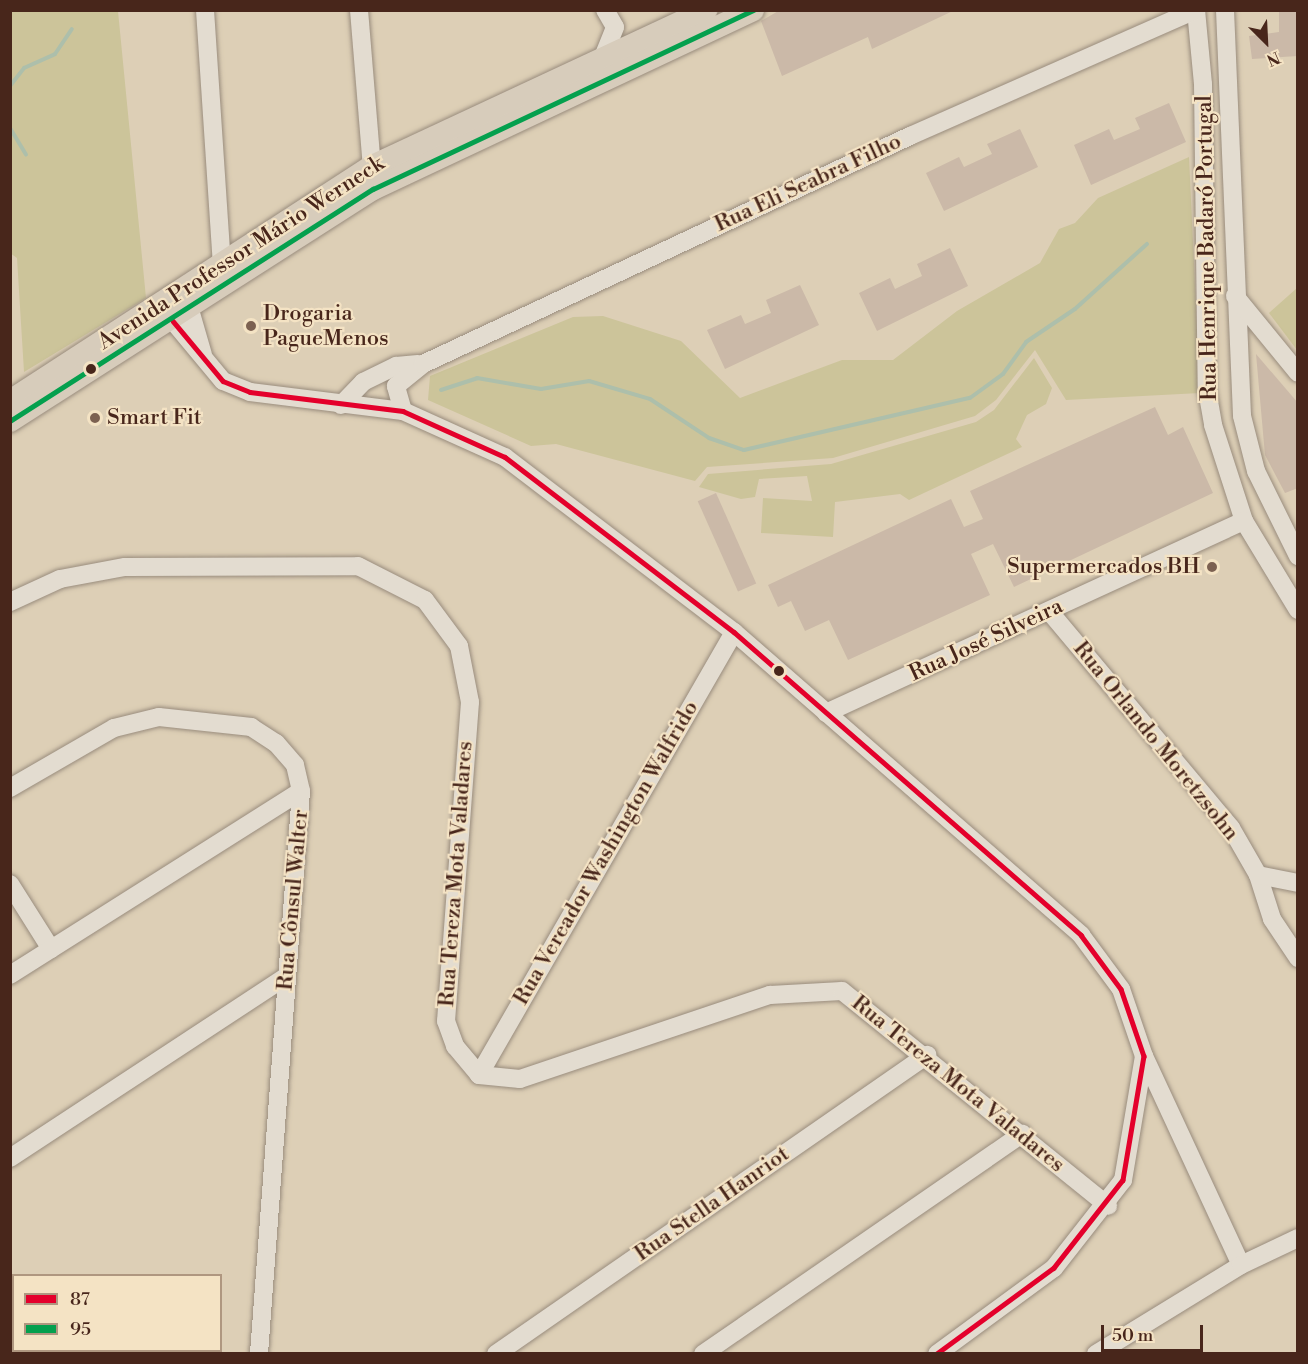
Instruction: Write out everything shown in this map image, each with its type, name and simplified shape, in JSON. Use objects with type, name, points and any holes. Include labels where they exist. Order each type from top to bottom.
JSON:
[{"type":"main road","name":"Avenida Professor Mário Werneck","points":[[10,401],[188,299],[373,177],[686,43],[753,10]]},
{"type":"main road","name":"Avenida Professor Mário Werneck","points":[[10,421],[173,321],[188,299],[222,263],[373,177],[692,13]]},
{"type":"street","points":[[205,10],[222,263]]},
{"type":"street","points":[[359,10],[373,177]]},
{"type":"street","points":[[603,57],[615,27],[605,10]]},
{"type":"street","name":"Rua Henrique Badaró Portugal","points":[[1225,10],[1235,159],[1235,296],[1242,416],[1256,471],[1298,556]]},
{"type":"street","name":"Rua Henrique Badaró Portugal","points":[[1196,11],[1203,84],[1207,390],[1227,481],[1244,520],[1298,610]]},
{"type":"street","name":"Rua Eli Seabra Filho","points":[[403,411],[396,386],[423,364],[910,136],[1196,11]]},
{"type":"street","points":[[686,43],[692,13]]},
{"type":"street","points":[[1235,296],[1298,373]]},
{"type":"street","points":[[188,299],[204,360]]},
{"type":"street","points":[[173,321],[223,381],[250,392],[403,411],[505,457],[734,632],[1081,935],[1121,989],[1144,1056],[1241,1264]]},
{"type":"street","name":"Rua Eli Seabra Filho","points":[[341,405],[363,382],[396,366],[423,364]]},
{"type":"street","name":"Rua José Silveira","points":[[826,714],[1244,520]]},
{"type":"street","name":"Rua Tereza Mota Valadares","points":[[10,602],[60,579],[125,567],[358,566],[425,600],[459,646],[470,702],[446,1021],[455,1046],[478,1075],[520,1079],[770,995],[813,990],[842,991],[927,1055],[1108,1206]]},
{"type":"street","name":"Rua Orlando Moretzsohn","points":[[1048,611],[1231,828],[1258,875],[1272,919],[1298,958]]},
{"type":"street","name":"Rua Vereador Washington Walfrido","points":[[478,1075],[734,632]]},
{"type":"street","name":"Rua Cônsul Walter","points":[[10,788],[114,728],[159,717],[251,727],[276,743],[295,765],[301,791],[260,1353]]},
{"type":"street","points":[[10,975],[301,791]]},
{"type":"street","points":[[1258,875],[1298,883]]},
{"type":"street","points":[[10,884],[51,949]]},
{"type":"street","points":[[10,1158],[286,977]]},
{"type":"street","name":"Rua Stella Hanriot","points":[[496,1353],[927,1055]]},
{"type":"street","points":[[937,1353],[1054,1268],[1108,1206],[1123,1179],[1144,1056]]},
{"type":"street","points":[[703,1353],[1022,1134]]},
{"type":"street","points":[[1096,1353],[1241,1264],[1298,1238]]},
{"type":"shaded area","points":[[11,10],[118,11],[146,298],[24,372],[17,258],[10,253]]},
{"type":"shaded area","points":[[1189,157],[1200,393],[1066,400],[1035,350],[996,400],[975,416],[833,458],[707,467],[695,481],[556,444],[531,446],[428,400],[430,376],[573,317],[603,316],[681,341],[740,398],[842,360],[893,360],[957,311],[1040,263],[1059,229],[1075,223],[1098,198]]},
{"type":"shaded area","points":[[1297,288],[1297,350],[1269,313]]},
{"type":"shaded area","points":[[1034,358],[1052,388],[1046,404],[1027,415],[1016,439],[1022,447],[909,500],[900,494],[835,502],[833,537],[761,533],[763,498],[812,501],[807,476],[759,479],[755,497],[741,499],[699,487],[708,474],[831,464],[976,422],[994,410]]},
{"type":"building","points":[[780,10],[955,10],[872,49],[868,37],[782,76],[761,21]]},
{"type":"building","points":[[1279,10],[1298,10],[1298,56],[1252,59],[1249,36],[1279,32]]},
{"type":"building","points":[[1169,103],[1186,142],[1091,185],[1074,145],[1109,129],[1114,140],[1140,129],[1135,118]]},
{"type":"building","points":[[1020,129],[1038,167],[944,211],[926,173],[959,157],[964,167],[992,154],[987,144]]},
{"type":"building","points":[[950,248],[968,286],[877,331],[859,293],[890,278],[895,289],[922,276],[917,264]]},
{"type":"building","points":[[800,285],[819,325],[725,369],[707,330],[741,315],[745,324],[771,313],[766,300]]},
{"type":"building","points":[[1256,354],[1298,403],[1298,488],[1285,493],[1265,455]]},
{"type":"building","points":[[1155,407],[1168,435],[1183,427],[1213,493],[1014,587],[993,544],[971,554],[990,595],[848,660],[829,620],[805,631],[791,601],[778,607],[768,585],[951,499],[964,527],[983,519],[970,491]]},
{"type":"building","points":[[716,493],[756,583],[738,592],[698,501]]},
{"type":"waterway","points":[[10,86],[24,68],[55,54],[72,29]]},
{"type":"waterway","points":[[10,128],[26,155]]},
{"type":"waterway","points":[[441,390],[477,378],[541,389],[589,381],[650,399],[709,438],[744,450],[970,398],[1003,374],[1026,342],[1075,309],[1147,244]]},
{"type":"transit line","name":"95","points":[[10,421],[373,189],[753,10]]},
{"type":"transit line","name":"87","points":[[173,321],[223,381],[250,392],[403,411],[505,457],[734,632],[1081,935],[1121,989],[1144,1056],[1123,1180],[1054,1268],[937,1354]]},
{"type":"place","name":"Drogaria PagueMenos","points":[[251,326]]},
{"type":"place","name":"Smart Fit","points":[[95,418]]},
{"type":"place","name":"Supermercados BH","points":[[1212,567]]}]
